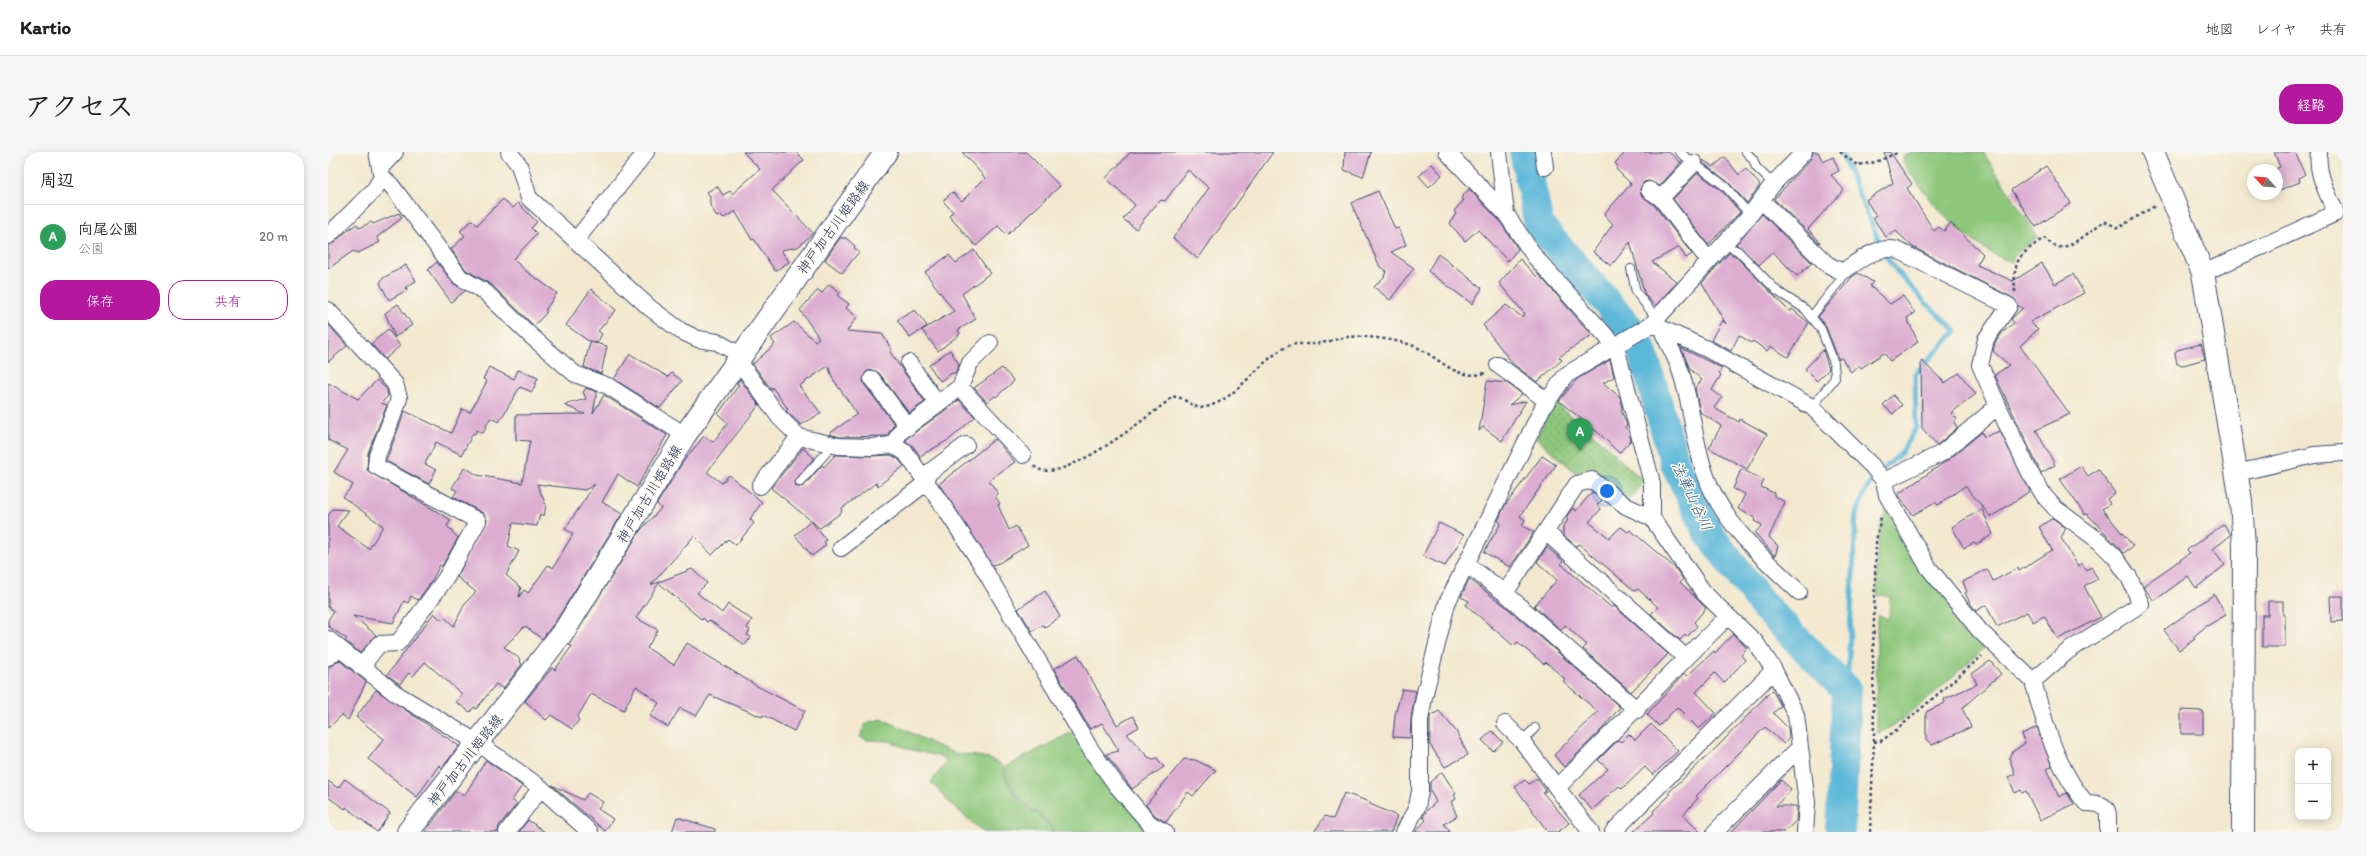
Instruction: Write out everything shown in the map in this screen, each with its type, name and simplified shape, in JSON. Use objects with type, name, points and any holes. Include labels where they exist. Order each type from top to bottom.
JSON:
[{"type":"main road","name":"神戸加古川姫路線","points":[[408,832],[566,628],[685,435],[886,152]]},
{"type":"main road","points":[[2153,152],[2203,273],[2241,501],[2244,546],[2243,832]]},
{"type":"street","points":[[328,236],[375,189],[380,165],[395,152]]},
{"type":"street","points":[[509,152],[519,165],[529,198],[650,308],[681,331],[698,339],[717,342],[740,357],[779,418],[799,437],[833,445],[871,447],[893,445],[905,452],[978,559],[1091,750],[1117,786],[1150,824],[1165,832]]},
{"type":"street","points":[[576,240],[646,152]]},
{"type":"street","points":[[1447,152],[1506,214],[1535,257],[1616,347],[1652,483],[1652,518]]},
{"type":"street","points":[[1499,152],[1506,214]]},
{"type":"street","points":[[1404,832],[1417,807],[1420,791],[1420,720],[1424,697],[1447,603],[1547,401],[1566,375],[1657,324],[1723,244],[1762,201],[1773,184],[1804,152]]},
{"type":"street","points":[[2203,273],[2336,213],[2322,182],[2318,165],[2319,152]]},
{"type":"street","points":[[1694,163],[1655,194],[1709,261]]},
{"type":"street","points":[[380,165],[391,185],[460,276],[485,292],[531,336],[575,374],[608,386],[685,435]]},
{"type":"street","points":[[1762,201],[1827,264],[1842,272],[1886,247],[1897,250],[2009,306],[1986,339],[1980,365],[1998,406],[2030,473],[2045,498],[2056,509],[2099,541],[2115,557],[2129,577],[2141,604],[2068,651],[2033,681]]},
{"type":"street","points":[[328,310],[395,384],[399,398],[377,456],[376,466],[478,521],[446,578],[398,643],[379,644],[361,667]]},
{"type":"street","points":[[1657,324],[1707,349],[1812,408],[1872,466],[1928,567],[1980,632],[2033,681],[2056,755],[2070,785],[2086,802],[2101,803],[2104,806],[2108,814],[2108,832]]},
{"type":"street","points":[[1657,324],[1679,366],[1706,477],[1728,517],[1740,533],[1761,557],[1799,592]]},
{"type":"street","points":[[893,445],[900,432],[960,387],[970,363],[990,343]]},
{"type":"street","points":[[909,363],[938,404]]},
{"type":"street","points":[[1499,366],[1547,401]]},
{"type":"street","points":[[872,379],[908,427]]},
{"type":"street","points":[[960,387],[1023,455]]},
{"type":"street","points":[[1885,488],[1942,453],[1998,406]]},
{"type":"street","points":[[760,486],[799,437]]},
{"type":"street","points":[[840,548],[966,445]]},
{"type":"street","points":[[2237,473],[2314,455],[2343,453]]},
{"type":"street","points":[[1505,593],[1577,484],[1592,480],[1626,506],[1652,518],[1704,593],[1727,617],[1756,643],[1774,670],[1796,715],[1807,803],[1805,832]]},
{"type":"street","points":[[1546,532],[1686,658]]},
{"type":"street","points":[[1466,564],[1505,593],[1637,710]]},
{"type":"street","points":[[1557,788],[1637,710],[1727,617]]},
{"type":"street","points":[[332,648],[361,667],[395,693],[478,743],[541,788],[590,832]]},
{"type":"street","points":[[1613,832],[1774,670]]},
{"type":"street","points":[[1505,724],[1522,741],[1591,832]]},
{"type":"street","points":[[1715,832],[1800,747]]},
{"type":"street","points":[[507,832],[541,788]]},
{"type":"lane","points":[[1679,152],[1725,186],[1750,215]]},
{"type":"lane","points":[[1746,152],[1753,159],[1756,167],[1773,184]]},
{"type":"lane","points":[[1723,244],[1738,252],[1777,291],[1812,316],[1829,347],[1834,363],[1835,378],[1812,408]]},
{"type":"lane","points":[[1631,269],[1636,292],[1657,324]]},
{"type":"lane","points":[[1812,316],[1842,278],[1842,272]]},
{"type":"lane","points":[[800,482],[833,445]]},
{"type":"lane","points":[[1522,741],[1535,728]]},
{"type":"path","points":[[1840,152],[1844,153],[1857,165],[1876,162],[1899,152]]},
{"type":"path","points":[[2009,306],[2014,302],[2015,295],[2014,266],[2026,250],[2044,238],[2056,246],[2062,247],[2079,240],[2104,221],[2118,228],[2171,197]]},
{"type":"path","points":[[1023,455],[1042,471],[1072,465],[1088,458],[1173,397],[1181,398],[1194,407],[1201,408],[1219,403],[1271,358],[1291,345],[1314,344],[1348,337],[1364,337],[1413,345],[1452,369],[1466,375],[1483,374],[1499,366]]},
{"type":"path","points":[[1870,832],[1874,742],[1873,658],[1876,541],[1885,488]]},
{"type":"path","points":[[1874,742],[1882,741],[1894,732],[1995,645]]},
{"type":"green space","points":[[1911,152],[1983,152],[2038,237],[2015,255],[2012,262],[1980,246],[1950,221],[1924,191],[1903,162],[1904,156]]},
{"type":"green space","points":[[1554,402],[1615,453],[1615,455],[1645,482],[1629,500],[1596,470],[1575,472],[1536,438]]},
{"type":"green space","points":[[1887,510],[1990,643],[1918,707],[1902,719],[1878,733],[1876,721],[1877,618],[1879,615],[1889,619],[1890,597],[1882,595],[1878,596],[1876,565],[1881,526]]},
{"type":"green space","points":[[882,719],[949,751],[963,755],[988,758],[1003,766],[1004,774],[1009,786],[1031,812],[1037,813],[1055,832],[983,832],[948,801],[931,782],[947,762],[941,757],[908,749],[889,741],[867,740],[860,737],[866,723]]},
{"type":"green space","points":[[1072,732],[1149,829],[1147,832],[1056,832],[1038,812],[1032,811],[1014,791],[1008,780],[1005,767]]},
{"type":"building","points":[[743,152],[796,152],[804,160],[772,190],[813,233],[798,247],[781,250],[789,262],[775,271],[754,239],[752,240],[735,211],[724,218],[721,215],[717,217],[710,205],[710,197],[707,192],[717,186],[723,195],[730,191],[732,194],[760,169]]},
{"type":"building","points":[[962,152],[1026,152],[1060,186],[1007,235],[998,226],[976,246],[949,216],[953,212],[943,201],[952,192],[962,201],[985,178]]},
{"type":"building","points":[[1131,152],[1273,152],[1198,259],[1173,238],[1209,188],[1188,170],[1165,201],[1161,200],[1136,229],[1123,219],[1135,205],[1106,178]]},
{"type":"building","points":[[1345,152],[1371,152],[1363,177],[1344,170]]},
{"type":"building","points":[[1626,152],[1669,152],[1680,162],[1682,161],[1660,186],[1649,181],[1644,182],[1640,189],[1641,195],[1654,205],[1692,254],[1686,258],[1679,247],[1652,262],[1677,282],[1655,306],[1645,295],[1630,242],[1611,266],[1593,252],[1613,224],[1604,214],[1631,184],[1616,169],[1618,167],[1615,163]]},
{"type":"building","points":[[1813,152],[1818,152],[1823,162],[1833,157],[1839,171],[1831,175],[1844,190],[1808,229],[1820,242],[1819,243],[1774,199],[1811,159]]},
{"type":"building","points":[[1884,152],[1890,152],[1912,184],[1907,188],[1934,231],[1939,227],[1944,231],[1951,223],[1983,254],[1977,265],[2013,281],[2042,263],[2055,284],[2073,274],[2084,293],[2030,322],[2038,329],[2020,346],[2070,414],[2036,430],[2055,465],[2041,473],[1995,375],[2009,365],[1993,351],[1995,343],[2002,333],[2014,323],[2011,319],[2023,308],[2018,306],[2013,298],[1913,247],[1896,231],[1886,237],[1873,218],[1876,216],[1866,200],[1893,183]]},
{"type":"building","points":[[2274,152],[2295,152],[2305,175],[2299,178],[2300,182],[2283,189],[2283,164],[2279,164]]},
{"type":"building","points":[[1725,157],[1739,175],[1746,169],[1760,185],[1747,203],[1728,182],[1703,163],[1703,160],[1713,167]]},
{"type":"building","points":[[1432,164],[1442,175],[1429,187],[1419,176]]},
{"type":"building","points":[[2046,166],[2071,203],[2036,227],[2011,190]]},
{"type":"building","points":[[1698,173],[1721,190],[1740,212],[1708,245],[1673,199]]},
{"type":"building","points":[[1469,189],[1499,220],[1518,249],[1508,261],[1478,230],[1465,241],[1450,224],[1456,213],[1454,211],[1464,200],[1461,198]]},
{"type":"building","points":[[1378,191],[1395,229],[1399,228],[1406,245],[1391,252],[1414,268],[1390,300],[1374,287],[1384,277],[1386,271],[1380,267],[1351,203]]},
{"type":"building","points":[[503,199],[513,208],[518,203],[537,222],[531,228],[537,234],[513,259],[526,271],[557,293],[546,309],[546,313],[534,326],[492,285],[466,270],[451,249],[465,236],[460,231],[472,220],[477,225]]},
{"type":"building","points":[[399,213],[402,218],[377,237],[380,242],[358,253],[353,251],[328,269],[328,245],[334,243],[357,224],[360,228],[371,222],[373,224]]},
{"type":"building","points":[[1762,214],[1812,263],[1797,276],[1773,252],[1759,265],[1736,244]]},
{"type":"building","points":[[840,238],[846,238],[859,252],[842,273],[825,260]]},
{"type":"building","points":[[974,250],[990,273],[962,294],[976,319],[958,330],[960,334],[938,351],[922,330],[954,311],[925,272],[949,255],[956,263]]},
{"type":"building","points":[[1729,253],[1735,256],[1790,312],[1792,309],[1809,323],[1788,357],[1770,346],[1767,351],[1753,341],[1751,343],[1739,335],[1731,351],[1711,340],[1722,320],[1726,324],[1702,283]]},
{"type":"building","points":[[1438,254],[1482,288],[1472,304],[1428,271]]},
{"type":"building","points":[[1520,259],[1537,277],[1539,275],[1592,335],[1559,357],[1562,360],[1537,382],[1513,364],[1483,325],[1506,305],[1522,317],[1525,314],[1499,283]]},
{"type":"building","points":[[437,262],[453,283],[465,291],[451,302],[428,270]]},
{"type":"building","points":[[406,265],[416,281],[406,287],[407,290],[389,300],[380,283],[383,278]]},
{"type":"building","points":[[1858,273],[1873,282],[1870,286],[1890,304],[1903,296],[1915,313],[1907,318],[1918,342],[1890,361],[1884,353],[1861,368],[1858,365],[1851,372],[1841,357],[1839,360],[1826,327],[1818,317],[1852,277]]},
{"type":"building","points":[[829,284],[840,292],[838,296],[849,304],[846,308],[857,317],[847,331],[882,334],[892,350],[890,352],[925,402],[909,413],[879,373],[871,370],[866,372],[863,380],[864,384],[894,424],[887,436],[840,437],[829,434],[857,414],[833,379],[828,366],[799,386],[821,413],[801,425],[786,411],[788,409],[752,363],[754,363],[775,344],[771,338],[794,322],[815,341],[819,338],[800,310],[818,290],[822,293]]},
{"type":"building","points":[[591,289],[616,310],[598,331],[602,334],[597,343],[587,340],[566,325]]},
{"type":"building","points":[[398,304],[412,325],[395,337],[385,313]]},
{"type":"building","points":[[915,310],[927,326],[910,338],[897,320]]},
{"type":"building","points":[[328,324],[347,346],[328,362]]},
{"type":"building","points":[[388,329],[400,346],[385,359],[371,344]]},
{"type":"building","points":[[590,342],[607,346],[601,374],[584,367]]},
{"type":"building","points":[[2201,344],[2205,359],[2183,365],[2177,364],[2175,353],[2177,350]]},
{"type":"building","points":[[1681,348],[1722,368],[1719,373],[1721,375],[1712,390],[1722,397],[1714,408],[1739,422],[1740,419],[1767,434],[1747,469],[1709,448],[1721,426],[1700,412],[1695,388],[1702,380],[1690,369]]},
{"type":"building","points":[[950,350],[959,364],[955,373],[952,373],[940,381],[929,365]]},
{"type":"building","points":[[1823,350],[1829,369],[1817,381],[1805,369]]},
{"type":"building","points":[[630,354],[668,377],[672,373],[682,381],[660,408],[614,379]]},
{"type":"building","points":[[1610,360],[1614,377],[1603,383],[1620,397],[1621,410],[1627,425],[1625,428],[1629,432],[1631,440],[1619,453],[1601,435],[1559,401],[1577,379]]},
{"type":"building","points":[[1921,360],[1945,383],[1959,373],[1976,394],[1951,413],[1957,419],[1954,422],[1957,428],[1937,445],[1922,428]]},
{"type":"building","points":[[489,367],[514,379],[518,370],[538,378],[532,392],[520,387],[499,422],[490,418],[483,433],[477,430],[475,434],[473,433],[462,455],[436,442],[425,464],[436,470],[429,484],[386,461],[405,411],[451,433],[462,409],[470,412],[487,381],[483,379]]},
{"type":"building","points":[[1002,368],[1014,381],[996,397],[995,396],[987,402],[974,388]]},
{"type":"building","points":[[740,379],[759,405],[707,472],[722,483],[729,475],[762,502],[750,519],[754,523],[736,545],[728,539],[712,555],[694,536],[651,585],[692,569],[707,583],[697,593],[722,613],[728,604],[752,620],[747,628],[750,630],[747,635],[751,637],[745,645],[709,620],[707,622],[703,618],[702,620],[659,583],[636,618],[658,630],[647,648],[674,665],[687,643],[757,686],[805,711],[794,731],[763,715],[762,717],[710,695],[696,716],[680,708],[668,727],[650,716],[659,703],[636,686],[624,710],[591,694],[577,718],[579,720],[572,729],[551,715],[546,720],[525,701],[552,668],[555,670],[572,646],[569,645],[640,531],[661,508],[657,504],[682,463],[704,436],[713,442],[728,423],[718,414],[739,385],[737,384]]},
{"type":"building","points":[[377,380],[387,390],[388,396],[381,403],[387,405],[368,453],[367,470],[451,520],[447,526],[458,538],[442,566],[440,565],[431,582],[418,600],[411,596],[408,603],[404,601],[393,623],[353,616],[376,635],[360,653],[345,641],[347,639],[328,626],[328,620],[334,611],[328,607],[328,516],[333,509],[349,510],[337,526],[369,549],[383,526],[343,497],[353,485],[334,472],[348,450],[328,440],[328,383],[358,399]]},
{"type":"building","points":[[1487,381],[1507,383],[1522,394],[1509,405],[1526,401],[1502,441],[1483,427],[1479,431]]},
{"type":"building","points":[[586,388],[597,392],[593,413],[604,395],[667,435],[637,487],[618,474],[602,502],[622,514],[556,621],[542,639],[525,626],[504,647],[520,659],[519,661],[522,664],[503,689],[496,684],[476,709],[474,707],[470,712],[456,702],[462,694],[425,662],[413,676],[409,673],[400,684],[387,675],[434,613],[441,620],[444,617],[454,626],[465,603],[476,592],[457,577],[487,520],[483,513],[453,497],[457,491],[452,488],[465,467],[477,475],[522,483],[530,441],[516,440],[516,415],[585,414],[564,405],[586,399],[583,392]],"holes":[[[537,484],[585,490],[595,484],[565,529],[573,534],[553,568],[548,565],[528,593],[524,590],[519,597],[521,588],[506,575],[519,551],[508,546],[513,523],[537,526],[540,514],[544,516],[546,505]]]},
{"type":"building","points":[[1893,395],[1902,405],[1893,414],[1883,405]]},
{"type":"building","points":[[959,400],[975,417],[950,439],[920,456],[913,446],[906,441],[907,438]]},
{"type":"building","points":[[2000,431],[2030,491],[1991,517],[1965,486],[1938,505],[1935,502],[1913,515],[1898,494],[1948,460],[1982,432],[1984,437]]},
{"type":"building","points":[[995,439],[1015,462],[989,480],[998,494],[995,496],[1000,504],[998,505],[1009,530],[1016,526],[1028,545],[999,563],[992,565],[939,484]]},
{"type":"building","points":[[803,448],[814,458],[795,481],[796,486],[799,487],[804,486],[822,465],[824,467],[835,455],[891,455],[898,459],[904,466],[878,486],[876,483],[841,509],[842,512],[820,528],[771,488]]},
{"type":"building","points":[[1542,456],[1556,465],[1520,516],[1525,520],[1522,526],[1534,532],[1510,567],[1484,552],[1501,523],[1498,521],[1504,507]]},
{"type":"building","points":[[2081,466],[2088,476],[2098,469],[2115,493],[2107,499],[2110,504],[2102,509],[2133,546],[2124,553],[2087,514],[2085,515],[2060,479]]},
{"type":"building","points":[[1741,469],[1764,480],[1761,487],[1774,493],[1774,496],[1785,502],[1769,537],[1778,546],[1775,556],[1755,533],[1762,525],[1754,521],[1755,518],[1738,509],[1745,494],[1733,489]]},
{"type":"building","points":[[1592,492],[1602,500],[1597,505],[1601,509],[1589,522],[1609,538],[1621,527],[1628,532],[1630,530],[1675,568],[1683,579],[1680,582],[1706,608],[1694,622],[1697,626],[1687,637],[1685,635],[1680,640],[1651,614],[1658,607],[1638,589],[1635,591],[1579,544],[1576,546],[1563,535],[1563,527],[1568,520],[1566,518],[1569,513],[1573,508],[1576,511]]},
{"type":"building","points":[[1982,509],[1993,534],[1976,545],[1974,543],[1964,548],[1952,527]]},
{"type":"building","points":[[2053,518],[2066,528],[2061,538],[2078,566],[2082,563],[2086,570],[2091,567],[2098,579],[2084,586],[2101,617],[2058,639],[2044,616],[2033,622],[2027,612],[1997,627],[1986,605],[1976,611],[1965,593],[1967,592],[1963,582],[1987,569],[1993,581],[2018,568],[2019,571],[2052,550],[2039,527]]},
{"type":"building","points":[[811,521],[826,540],[824,542],[826,545],[812,556],[795,535]]},
{"type":"building","points":[[1439,523],[1464,535],[1445,566],[1423,556]]},
{"type":"building","points":[[2224,524],[2231,535],[2213,549],[2225,565],[2196,588],[2188,576],[2154,601],[2143,586],[2190,553],[2187,550]]},
{"type":"building","points":[[1547,547],[1563,561],[1561,564],[1612,608],[1614,606],[1668,654],[1631,692],[1583,649],[1587,645],[1565,625],[1561,630],[1534,606],[1557,580],[1537,562]]},
{"type":"building","points":[[1469,579],[1505,606],[1620,707],[1604,727],[1564,767],[1554,755],[1598,712],[1563,681],[1565,679],[1546,662],[1544,664],[1517,642],[1514,646],[1466,605],[1469,601],[1461,597]]},
{"type":"building","points":[[1045,591],[1060,617],[1045,627],[1043,625],[1032,631],[1018,609]]},
{"type":"building","points":[[2214,594],[2226,615],[2205,627],[2193,637],[2195,639],[2179,650],[2164,630]]},
{"type":"building","points":[[2330,596],[2343,596],[2343,621],[2331,622]]},
{"type":"building","points":[[2268,601],[2283,601],[2283,615],[2285,615],[2285,647],[2262,647],[2262,615],[2268,615]]},
{"type":"building","points":[[1733,634],[1747,648],[1741,655],[1745,660],[1724,683],[1715,673],[1696,692],[1716,713],[1699,729],[1677,707],[1659,726],[1647,714],[1684,674],[1687,676],[1714,651],[1715,653]]},
{"type":"building","points":[[1078,655],[1117,725],[1133,716],[1139,727],[1127,734],[1148,757],[1153,759],[1157,758],[1164,767],[1132,789],[1106,754],[1119,751],[1102,723],[1090,729],[1054,669]]},
{"type":"building","points":[[339,660],[366,682],[348,720],[342,715],[328,728],[328,668]]},
{"type":"building","points":[[1990,661],[2001,674],[1962,708],[1971,727],[1932,745],[1926,739],[1926,712],[1945,703],[1944,699],[1977,684],[1972,674]]},
{"type":"building","points":[[1402,689],[1416,691],[1411,718],[1410,738],[1393,737],[1395,715]]},
{"type":"building","points":[[376,690],[459,746],[442,768],[439,765],[417,797],[368,759],[384,739],[356,717]]},
{"type":"building","points":[[1772,690],[1781,706],[1773,713],[1788,728],[1789,738],[1784,744],[1765,727],[1696,796],[1698,798],[1683,815],[1700,832],[1633,832],[1654,813],[1653,811],[1669,796],[1669,792],[1717,747]]},
{"type":"building","points":[[2181,710],[2203,711],[2203,734],[2181,734]]},
{"type":"building","points":[[1439,711],[1456,731],[1468,755],[1445,767],[1430,745],[1430,716]]},
{"type":"building","points":[[1651,724],[1678,751],[1653,775],[1645,767],[1622,789],[1619,786],[1592,810],[1579,795],[1608,769],[1598,760],[1618,740],[1621,742],[1629,734],[1635,740]]},
{"type":"building","points":[[2037,727],[2052,766],[2047,769],[2059,797],[2067,793],[2074,804],[2040,820],[2026,791],[2022,793],[2021,790],[2015,793],[2008,777],[2015,774],[2009,758],[2011,753],[2025,743],[2022,734]]},
{"type":"building","points":[[1492,731],[1503,742],[1493,751],[1482,740]]},
{"type":"building","points":[[1184,759],[1195,760],[1216,770],[1193,796],[1188,792],[1166,822],[1156,816],[1146,805]]},
{"type":"building","points":[[486,760],[522,786],[512,800],[517,804],[499,826],[498,832],[425,832],[456,791],[464,796]]},
{"type":"building","points":[[1442,772],[1456,794],[1454,795],[1456,799],[1451,802],[1457,816],[1444,824],[1450,832],[1415,832],[1426,820],[1423,817],[1426,811],[1436,802],[1430,790],[1430,782]]},
{"type":"building","points":[[1537,778],[1546,791],[1543,793],[1569,823],[1558,832],[1548,832],[1515,787],[1525,780],[1529,784]]},
{"type":"building","points":[[345,779],[390,813],[377,832],[346,807],[345,809],[328,797],[328,781],[338,788]]},
{"type":"building","points":[[1781,780],[1791,789],[1776,806],[1797,806],[1796,821],[1784,832],[1731,832]]},
{"type":"building","points":[[552,785],[583,800],[588,793],[603,802],[598,809],[613,819],[605,831]]},
{"type":"building","points":[[1344,793],[1370,802],[1370,804],[1397,816],[1391,832],[1314,832],[1325,816],[1333,819]]},
{"type":"building","points":[[677,817],[715,829],[715,832],[672,832]]},
{"type":"building","points":[[528,820],[545,832],[519,832]]},
{"type":"waterway","name":"法華山谷川","points":[[1524,152],[1539,225],[1631,330],[1641,347],[1675,463],[1709,534],[1763,605],[1847,691],[1840,832]]},
{"type":"waterway","points":[[1841,152],[1884,253],[1895,269],[1925,302],[1956,331],[1915,374],[1916,428],[1901,453],[1873,478],[1864,494],[1856,515],[1847,691]]},
{"type":"place","name":"向尾公園","points":[[1580,451]]}]
